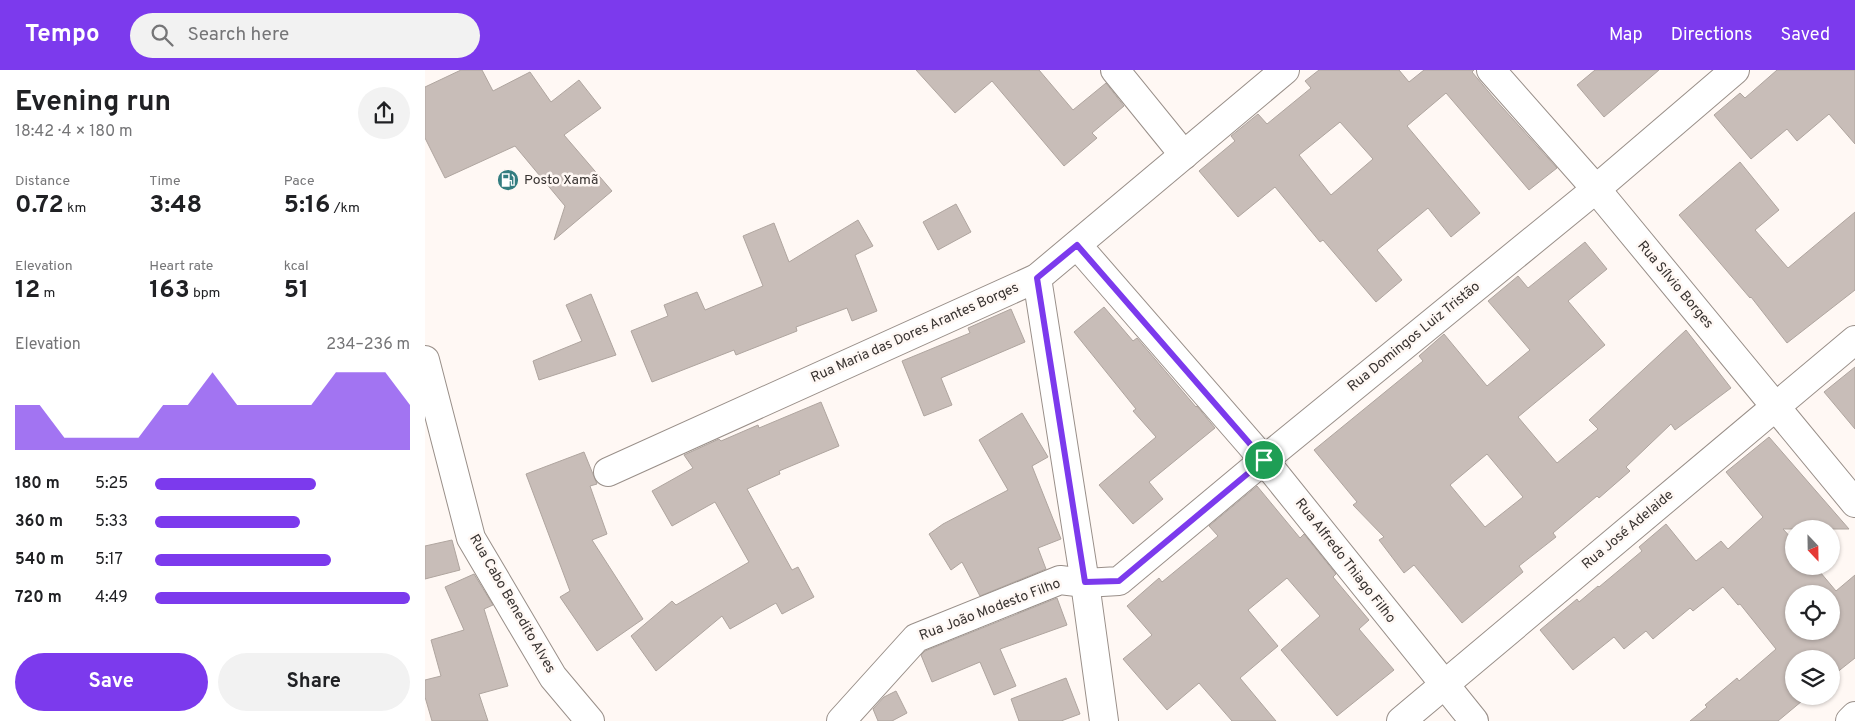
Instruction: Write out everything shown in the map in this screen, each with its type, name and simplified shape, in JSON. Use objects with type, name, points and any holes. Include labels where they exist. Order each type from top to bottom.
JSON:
[{"type":"street","points":[[1115,70],[1184,155]]},
{"type":"street","name":"Rua Maria das Dores Arantes Borges","points":[[608,472],[1037,278],[1285,70]]},
{"type":"street","name":"Rua Sílvio Borges","points":[[1491,70],[1596,189],[1855,502]]},
{"type":"street","name":"Rua Domingos Luiz Tristão","points":[[1085,582],[1119,581],[1596,189],[1735,70]]},
{"type":"street","name":"Rua Alfredo Thiago Filho","points":[[1077,245],[1264,460],[1473,721]]},
{"type":"street","points":[[1037,278],[1085,582],[1104,721]]},
{"type":"street","name":"Rua José Adelaide","points":[[1401,721],[1855,340]]},
{"type":"street","name":"Rua Cabo Benedito Alves","points":[[425,360],[471,538],[553,677],[590,721]]},
{"type":"street","name":"Rua João Modesto Filho","points":[[841,721],[916,638],[1060,580],[1085,582]]},
{"type":"street","points":[[1849,721],[1855,716]]},
{"type":"building","points":[[461,70],[482,70],[493,91],[530,72],[551,102],[579,80],[601,108],[564,135],[612,191],[554,240],[565,206],[515,146],[445,178],[425,138],[425,87]]},
{"type":"building","points":[[916,70],[1039,70],[1073,110],[1106,83],[1124,106],[1092,133],[1097,138],[1064,166],[992,81],[955,113]]},
{"type":"building","points":[[1319,70],[1399,70],[1409,82],[1424,70],[1474,70],[1472,72],[1493,97],[1557,168],[1529,190],[1446,93],[1407,126],[1480,213],[1451,237],[1428,208],[1377,250],[1402,280],[1376,302],[1323,240],[1320,242],[1275,187],[1238,217],[1199,171],[1235,141],[1231,136],[1258,114],[1267,124],[1311,88],[1305,81]],"holes":[[[1340,122],[1373,159],[1331,195],[1299,155]]]},
{"type":"building","points":[[1595,70],[1659,70],[1604,117],[1577,85]]},
{"type":"building","points":[[1777,70],[1855,70],[1855,144],[1829,114],[1797,141],[1787,129],[1751,159],[1714,115],[1740,93],[1745,98]]},
{"type":"building","points":[[1740,162],[1779,210],[1755,230],[1788,268],[1855,212],[1855,290],[1787,343],[1751,297],[1679,215]]},
{"type":"building","points":[[956,204],[971,232],[938,250],[923,222]]},
{"type":"building","points":[[858,220],[873,246],[855,255],[877,311],[852,321],[847,308],[796,327],[797,331],[736,355],[734,350],[652,382],[631,331],[668,316],[664,305],[697,292],[705,310],[763,286],[743,236],[774,223],[789,262]]},
{"type":"building","points":[[1585,242],[1607,269],[1568,301],[1605,345],[1518,417],[1557,463],[1598,429],[1589,420],[1686,330],[1731,388],[1675,430],[1671,424],[1626,467],[1630,471],[1599,498],[1597,496],[1553,533],[1556,537],[1519,566],[1523,572],[1462,623],[1414,565],[1404,573],[1379,540],[1384,537],[1353,505],[1357,502],[1314,450],[1423,361],[1419,356],[1444,334],[1487,386],[1530,350],[1488,301],[1518,276],[1528,288]],"holes":[[[1487,454],[1523,497],[1485,527],[1450,485]]]},
{"type":"building","points":[[591,294],[616,355],[539,380],[533,361],[582,341],[566,305]]},
{"type":"building","points":[[1104,307],[1133,341],[1137,338],[1215,428],[1149,482],[1163,499],[1133,524],[1099,485],[1156,437],[1133,411],[1136,409],[1074,332]]},
{"type":"building","points":[[1011,309],[1025,342],[941,378],[952,405],[924,416],[902,361],[970,333],[968,328]]},
{"type":"building","points":[[1855,367],[1855,429],[1824,392]]},
{"type":"building","points":[[821,402],[839,446],[779,471],[780,474],[747,489],[792,570],[798,567],[814,597],[782,614],[776,603],[730,629],[722,616],[656,671],[631,636],[672,601],[676,605],[749,562],[715,502],[672,526],[652,491],[693,468],[684,455],[719,439],[721,441],[758,425],[759,428]]},
{"type":"building","points":[[1022,413],[1048,457],[1032,466],[1061,539],[1038,548],[1046,569],[980,596],[962,562],[951,570],[929,534],[943,524],[1008,490],[979,440]]},
{"type":"building","points":[[1769,437],[1849,529],[1840,529],[1840,520],[1785,520],[1785,529],[1783,529],[1785,531],[1785,575],[1823,575],[1831,585],[1785,585],[1785,640],[1840,640],[1840,588],[1855,575],[1855,658],[1840,670],[1840,650],[1785,650],[1785,705],[1797,705],[1778,721],[1690,721],[1707,707],[1705,705],[1737,678],[1739,681],[1776,649],[1740,604],[1738,605],[1723,587],[1693,611],[1690,608],[1653,639],[1646,631],[1624,649],[1614,637],[1573,670],[1540,630],[1577,599],[1579,602],[1599,587],[1642,551],[1639,547],[1666,524],[1696,561],[1721,541],[1728,549],[1763,517],[1726,472]]},
{"type":"building","points":[[584,452],[597,484],[590,486],[607,534],[592,540],[643,619],[597,651],[560,597],[570,591],[526,474]]},
{"type":"building","points":[[1257,486],[1300,538],[1304,534],[1336,574],[1333,577],[1369,620],[1359,629],[1394,670],[1337,716],[1281,650],[1320,616],[1287,578],[1248,610],[1278,646],[1240,678],[1276,721],[1232,721],[1199,683],[1167,710],[1123,659],[1152,635],[1127,606],[1159,578],[1162,582],[1218,536],[1209,526]]},
{"type":"building","points":[[452,540],[460,570],[425,579],[425,546]]},
{"type":"building","points":[[474,574],[493,605],[484,609],[508,686],[479,694],[488,721],[432,721],[425,697],[425,680],[441,676],[431,640],[464,630],[445,587]]},
{"type":"building","points":[[1057,598],[1067,625],[1000,649],[1016,686],[994,695],[980,662],[932,682],[921,655],[925,651]]},
{"type":"building","points":[[1066,678],[1080,714],[1061,721],[1019,721],[1011,699]]},
{"type":"building","points":[[896,691],[907,713],[892,721],[878,721],[873,709],[884,697]]},
{"type":"place","name":"Posto Xamã","points":[[508,180]]},
{"type":"route","points":[[1077,245],[1264,460],[1119,581],[1085,582],[1037,278],[1077,245]]}]
